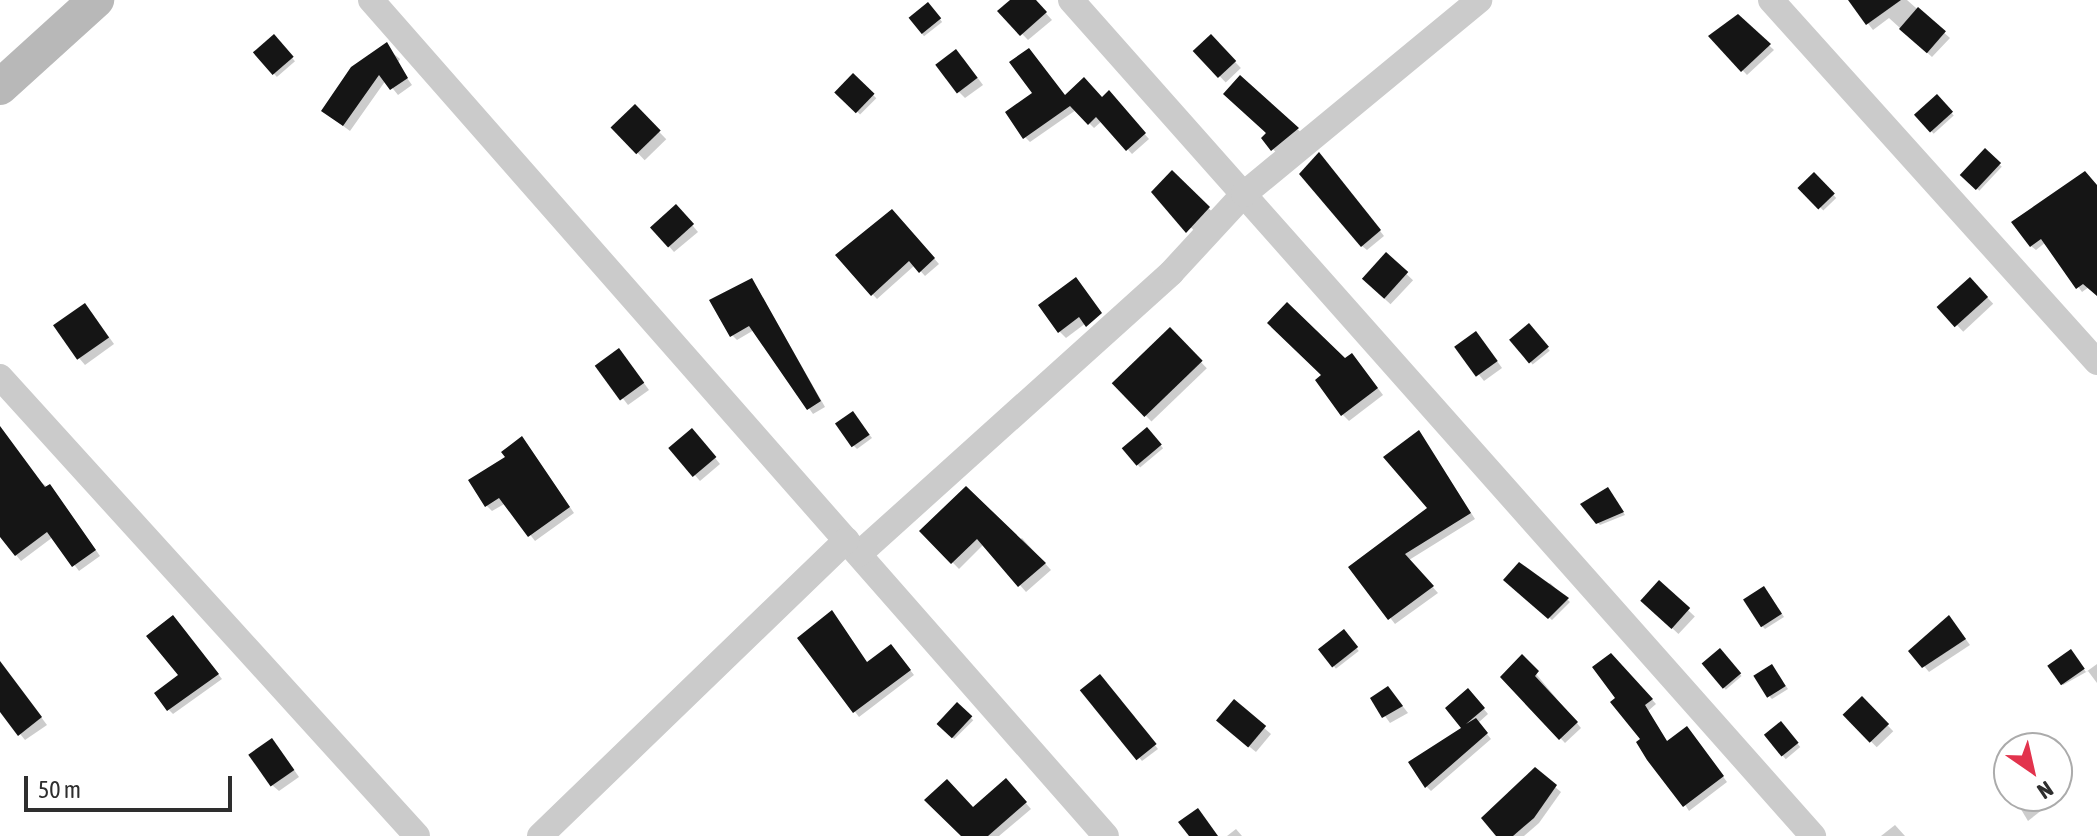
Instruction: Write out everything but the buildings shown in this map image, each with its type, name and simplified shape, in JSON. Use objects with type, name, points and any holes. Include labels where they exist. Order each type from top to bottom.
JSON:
[{"type":"main road","points":[[0,87],[96,0]]},
{"type":"street","points":[[371,0],[1106,836]]},
{"type":"street","points":[[1071,0],[1813,836]]},
{"type":"street","points":[[540,836],[852,547],[1171,273],[1244,194],[1479,0]]},
{"type":"street","points":[[1771,0],[2097,362]]},
{"type":"street","points":[[0,377],[417,836]]}]
